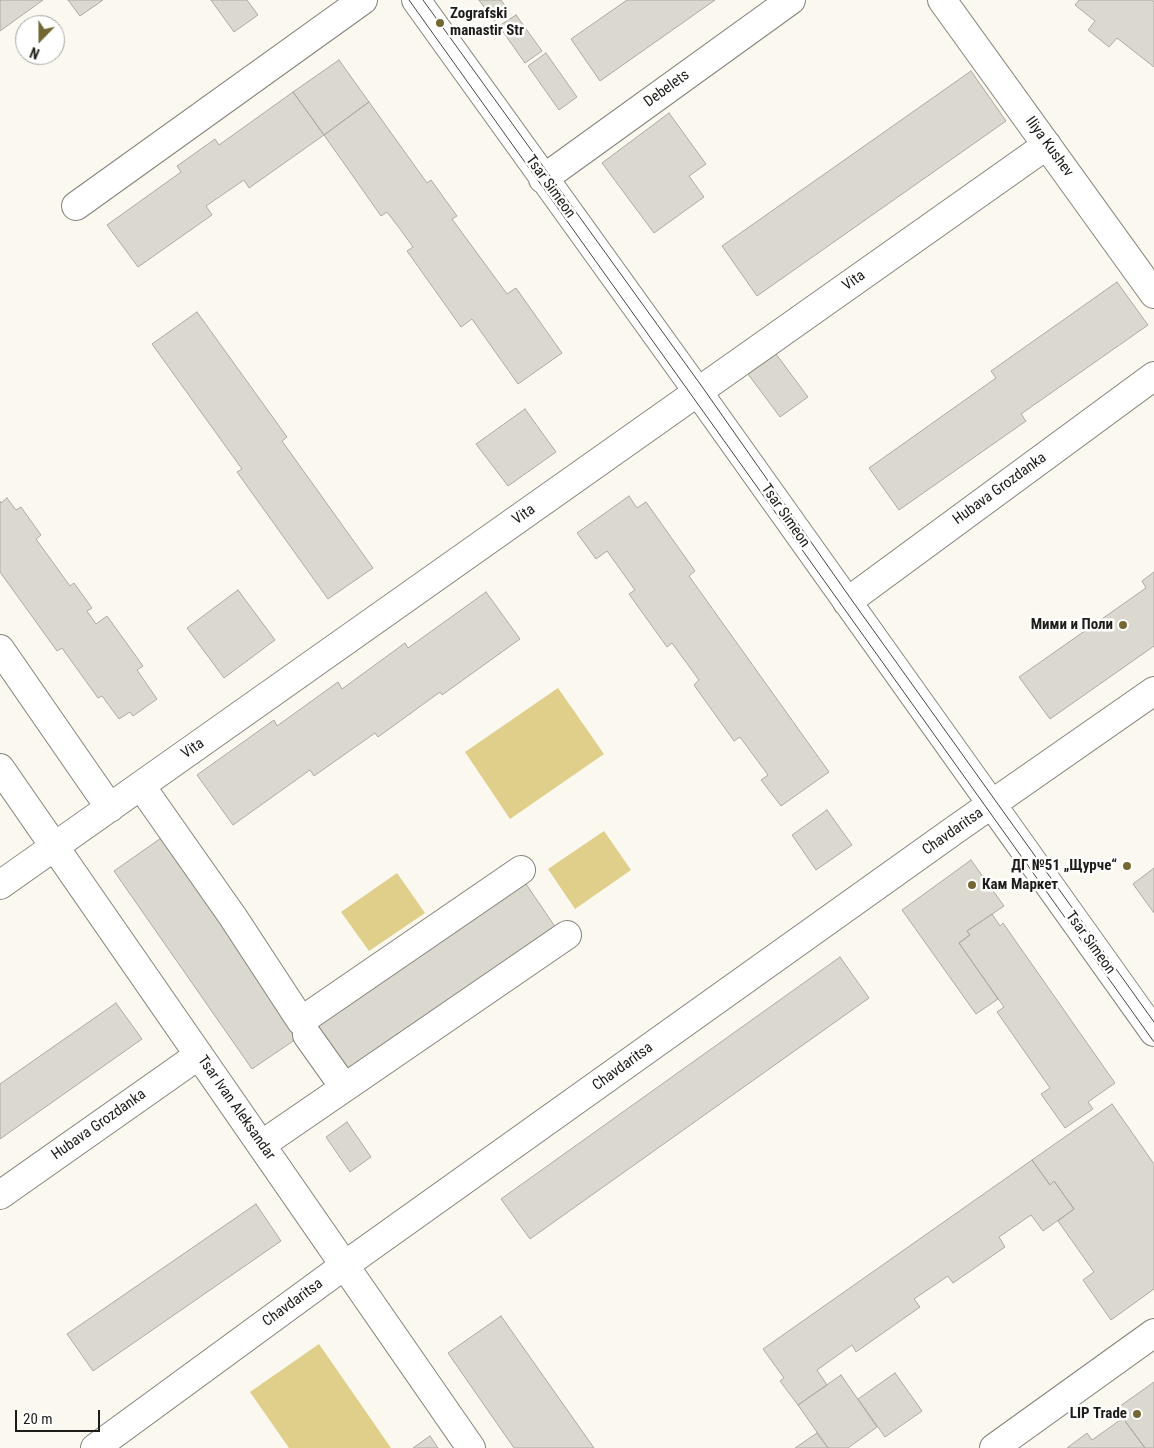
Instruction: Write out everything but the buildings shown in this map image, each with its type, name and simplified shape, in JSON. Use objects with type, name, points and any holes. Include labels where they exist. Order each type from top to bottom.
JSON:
[{"type":"street","points":[[76,206],[363,0]]},
{"type":"street","name":"Tsar Simeon","points":[[416,0],[1154,1032]]},
{"type":"street","name":"Debelets","points":[[544,178],[791,0]]},
{"type":"street","name":"Iliya Kushev","points":[[942,0],[1154,294]]},
{"type":"street","name":"Vita","points":[[0,885],[1047,145]]},
{"type":"street","name":"Hubava Grozdanka","points":[[847,602],[1154,376]]},
{"type":"street","points":[[0,649],[110,808]]},
{"type":"street","name":"Chavdaritsa","points":[[95,1448],[345,1265],[991,804],[1154,691]]},
{"type":"street","name":"Tsar Ivan Aleksandar","points":[[0,768],[471,1448]]},
{"type":"street","points":[[141,786],[233,917],[301,1021],[521,870]]},
{"type":"street","points":[[261,1145],[567,935]]},
{"type":"street","points":[[307,1035],[344,1087]]},
{"type":"street","name":"Hubava Grozdanka","points":[[0,1195],[199,1055]]},
{"type":"street","points":[[994,1448],[1154,1333]]},
{"type":"shaded area","points":[[558,688],[604,754],[510,819],[465,752]]},
{"type":"shaded area","points":[[604,831],[631,870],[575,909],[548,869]]},
{"type":"shaded area","points":[[397,873],[425,913],[369,951],[341,912]]},
{"type":"shaded area","points":[[319,1344],[391,1448],[289,1448],[250,1392]]},
{"type":"tram line","points":[[409,0],[1154,1042]]},
{"type":"tram line","points":[[423,0],[703,388],[851,599],[1154,1022]]},
{"type":"place","name":"Zografski manastir Str","points":[[440,23]]},
{"type":"place","name":"Мими и Поли","points":[[1123,625]]},
{"type":"place","name":"ДГ №51 „Щурче“","points":[[1127,866]]},
{"type":"place","name":"Кам Маркет","points":[[972,885]]},
{"type":"place","name":"LIP Trade","points":[[1137,1414]]}]
